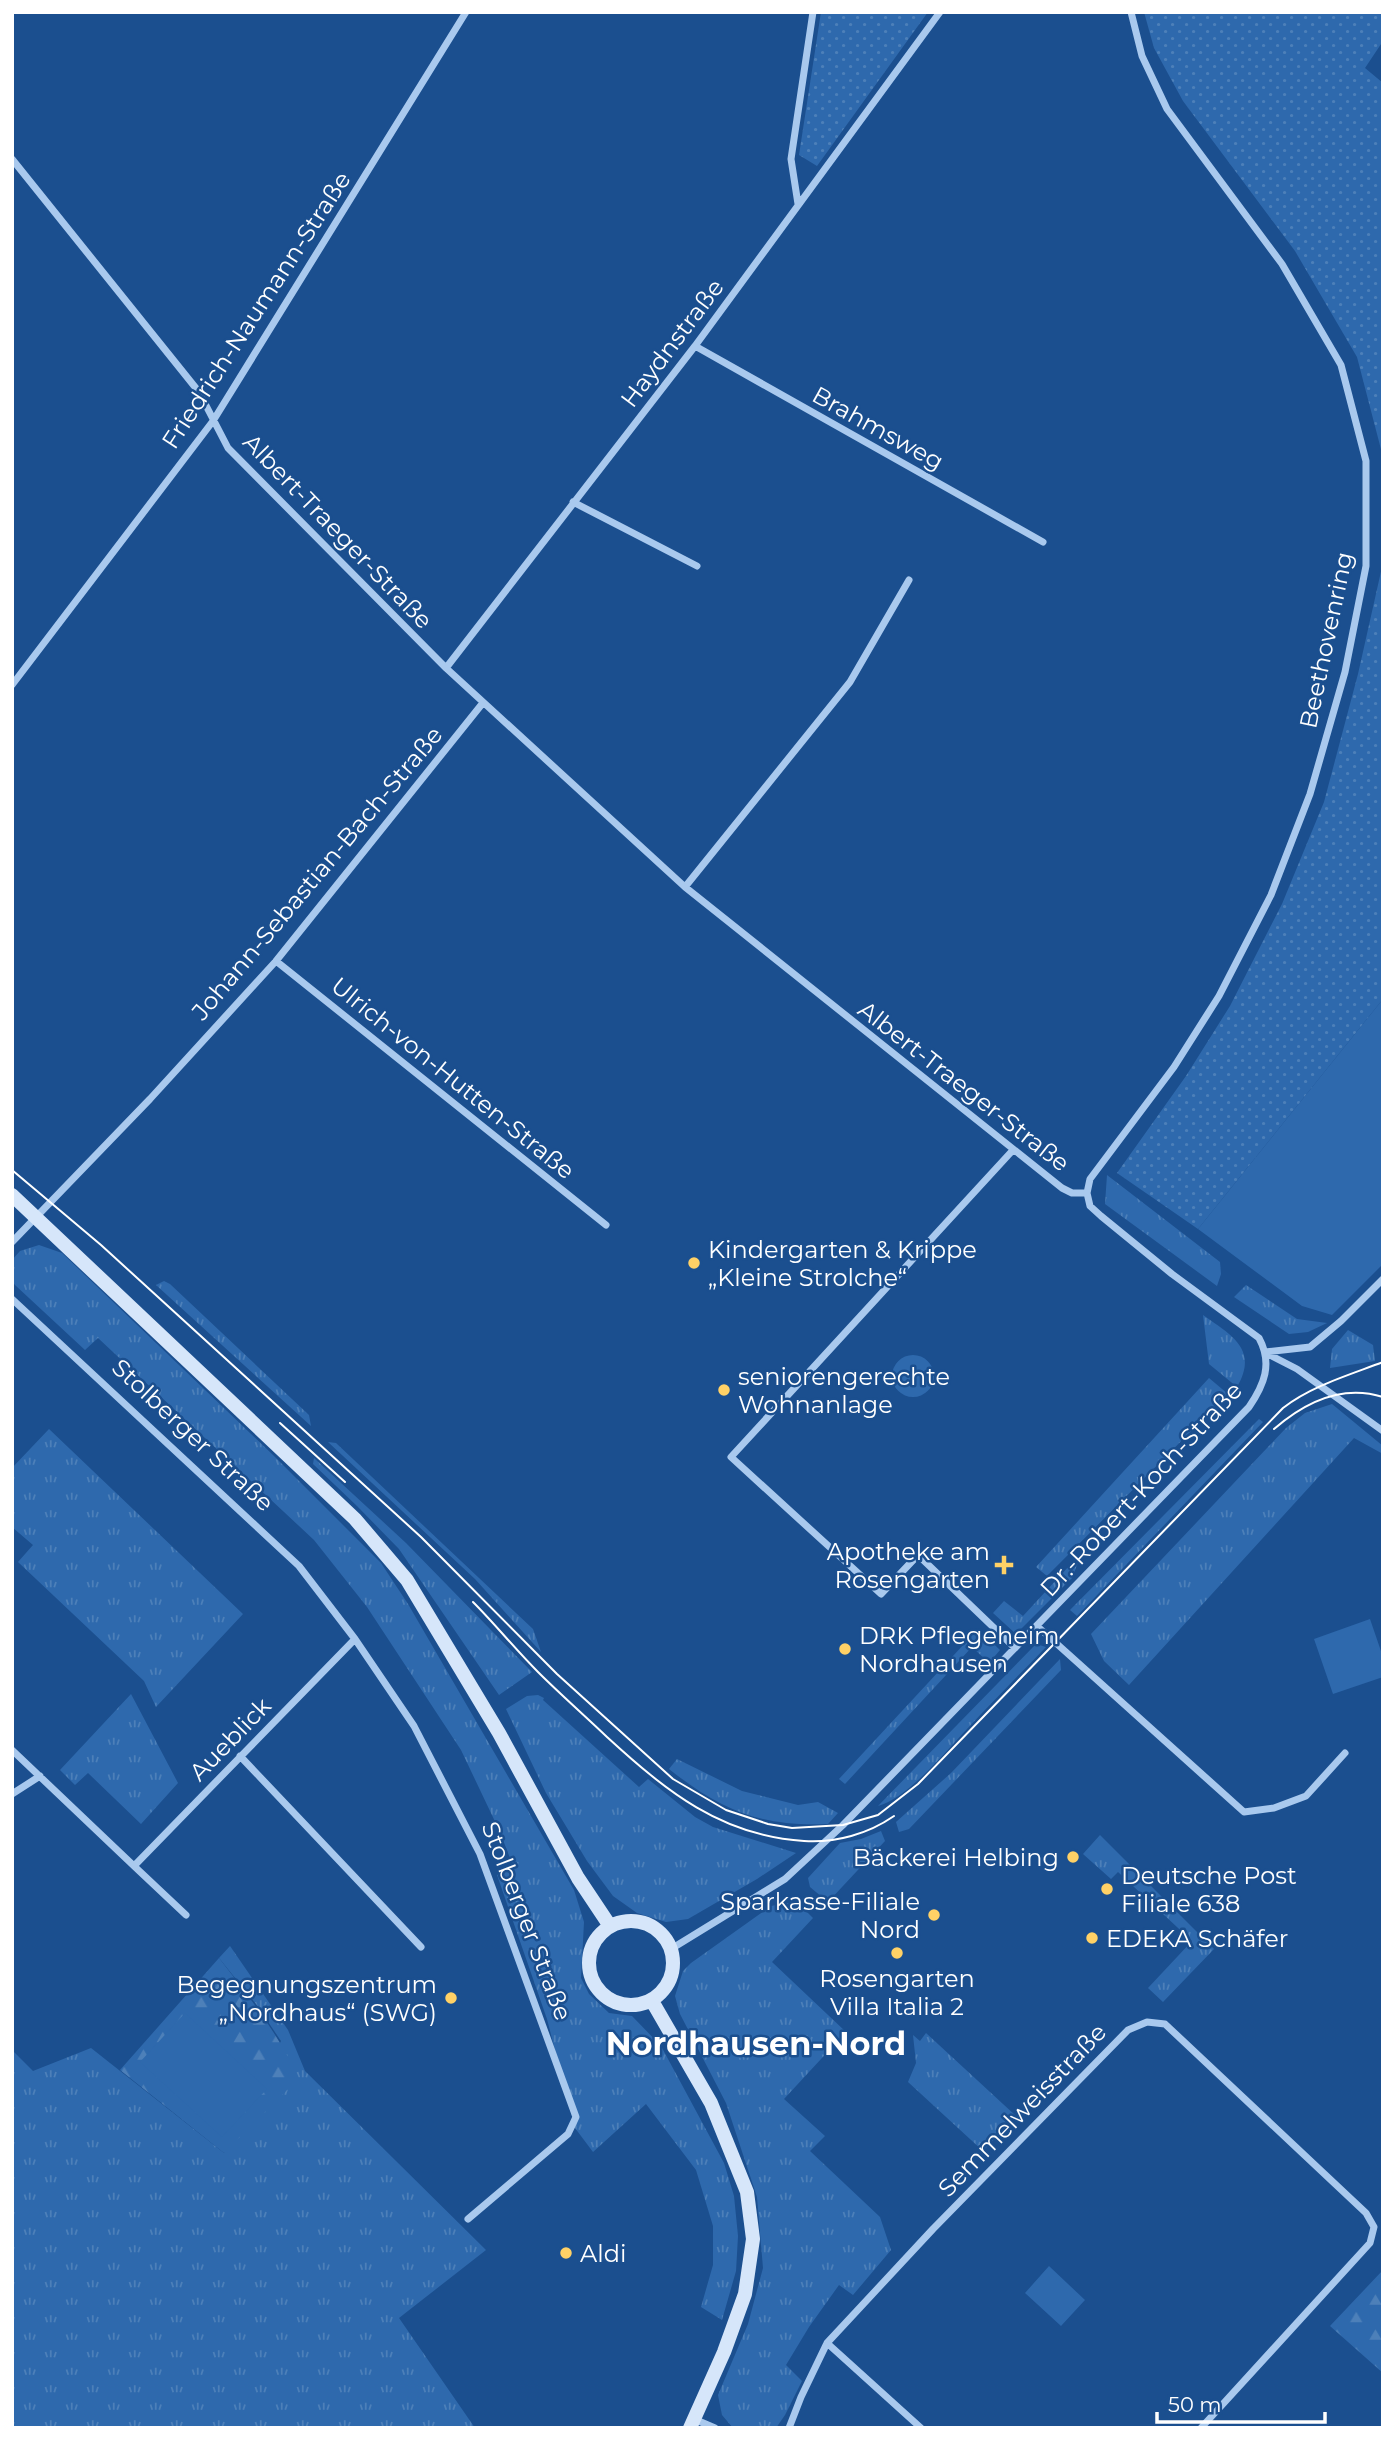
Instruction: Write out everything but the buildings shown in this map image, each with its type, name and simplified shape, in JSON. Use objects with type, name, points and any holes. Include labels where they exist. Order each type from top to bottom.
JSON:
[{"type":"main road","name":"Stolberger Straße","points":[[12,1195],[355,1519],[407,1580],[499,1733],[578,1878],[610,1926]]},
{"type":"main road","points":[[638,1921],[652,1926],[664,1936],[671,1949],[673,1972],[661,1993],[652,2001],[638,2006],[609,2000],[598,1991],[591,1978],[591,1949],[598,1936],[610,1926],[638,1921]]},
{"type":"main road","points":[[652,2001],[710,2103],[747,2192],[753,2239],[745,2294],[724,2351],[692,2423]]},
{"type":"street","name":"Friedrich-Naumann-Straße","points":[[12,685],[213,421],[466,12]]},
{"type":"street","points":[[798,204],[792,159],[813,12]]},
{"type":"street","name":"Haydnstraße","points":[[446,668],[695,346],[940,12]]},
{"type":"street","name":"Beethovenring","points":[[1087,1194],[1090,1180],[1174,1068],[1219,996],[1271,895],[1310,793],[1345,671],[1367,566],[1366,461],[1341,365],[1282,264],[1167,109],[1142,56],[1131,12]]},
{"type":"street","name":"Albert-Traeger-Straße","points":[[12,159],[199,392],[228,448],[482,704],[685,887],[1062,1188],[1072,1193],[1087,1194],[1090,1206],[1101,1216],[1172,1274],[1259,1338],[1265,1352],[1297,1369],[1383,1431]]},
{"type":"street","name":"Brahmsweg","points":[[695,346],[1044,542]]},
{"type":"street","points":[[573,502],[698,566]]},
{"type":"street","points":[[685,887],[849,682],[909,580]]},
{"type":"street","name":"Johann-Sebastian-Bach-Straße","points":[[35,1217],[150,1099],[276,961],[482,704]]},
{"type":"street","name":"Ulrich-von-Hutten-Straße","points":[[276,961],[606,1225]]},
{"type":"street","points":[[1013,1150],[732,1457],[881,1594],[918,1555],[1015,1648]]},
{"type":"street","points":[[12,1242],[35,1217]]},
{"type":"street","points":[[1265,1352],[1310,1347],[1341,1321],[1383,1279]]},
{"type":"street","name":"Stolberger Straße","points":[[12,1299],[299,1566],[355,1639],[414,1726],[480,1854],[576,2117],[568,2134],[468,2219]]},
{"type":"street","name":"Dr.-Robert-Koch-Straße","points":[[671,1949],[785,1879],[843,1825],[1250,1407],[1265,1381],[1265,1352]]},
{"type":"street","name":"Dr.-Robert-Koch-Straße","points":[[1037,1626],[1244,1812],[1274,1808],[1306,1796],[1345,1753]]},
{"type":"street","name":"Aueblick","points":[[134,1866],[355,1639]]},
{"type":"street","points":[[12,1750],[186,1915]]},
{"type":"street","points":[[240,1756],[421,1947]]},
{"type":"street","points":[[12,1794],[40,1776]]},
{"type":"street","name":"Semmelweisstraße","points":[[789,2428],[827,2343],[933,2229],[1128,2030],[1147,2022],[1164,2024],[1366,2213],[1374,2227],[1370,2243],[1201,2428]]},
{"type":"street","points":[[827,2343],[921,2428]]},
{"type":"street","points":[[692,2423],[715,2428]]},
{"type":"green space","points":[[821,12],[928,12],[817,166],[799,155]]},
{"type":"green space","points":[[1144,12],[1383,12],[1383,41],[1365,68],[1383,83],[1383,457],[1357,357],[1295,251],[1183,101],[1154,48]]},
{"type":"green space","points":[[1383,480],[1383,999],[1198,1229],[1117,1173],[1186,1076],[1230,1006],[1282,904],[1324,802],[1358,674],[1382,567]]},
{"type":"green space","points":[[1383,999],[1383,1264],[1332,1315],[1302,1306],[1198,1229]]},
{"type":"green space","points":[[1107,1175],[1220,1262],[1221,1274],[1217,1286],[1105,1204]]},
{"type":"green space","points":[[39,1245],[62,1253],[273,1455],[381,1563],[408,1604],[574,1890],[584,1922],[581,1978],[589,1994],[609,2013],[632,2016],[661,2046],[724,2163],[734,2196],[738,2236],[736,2271],[722,2320],[701,2307],[713,2265],[713,2226],[696,2170],[646,2104],[593,2152],[575,2128],[547,2019],[497,1875],[513,1866],[461,1750],[367,1607],[314,1540],[98,1338],[85,1350],[15,1285],[12,1281],[12,1260],[20,1251]]},
{"type":"green space","points":[[164,1281],[309,1415],[311,1426],[156,1285]]},
{"type":"green space","points":[[1246,1285],[1297,1319],[1327,1323],[1308,1332],[1289,1334],[1234,1297]]},
{"type":"green space","points":[[1203,1315],[1239,1344],[1245,1363],[1237,1387],[1209,1364]]},
{"type":"green space","points":[[1348,1330],[1373,1345],[1375,1361],[1330,1368],[1332,1349]]},
{"type":"green space","points":[[913,1355],[928,1361],[934,1376],[928,1391],[913,1397],[898,1391],[892,1376],[898,1361]]},
{"type":"green space","points":[[1209,1378],[1228,1394],[1047,1576],[1036,1567]]},
{"type":"green space","points":[[1332,1404],[1383,1446],[1383,1454],[1354,1438],[1129,1685],[1104,1661],[1091,1634],[1286,1428],[1305,1413]]},
{"type":"green space","points":[[1259,1419],[1263,1422],[1077,1616],[1070,1610]]},
{"type":"green space","points":[[49,1429],[243,1614],[156,1707],[144,1681],[18,1562],[33,1545],[12,1527],[12,1468]]},
{"type":"green space","points":[[328,1442],[336,1443],[533,1629],[541,1652],[475,1579]]},
{"type":"green space","points":[[314,1458],[406,1543],[532,1672],[499,1695],[399,1549],[313,1464]]},
{"type":"green space","points":[[1082,1552],[1072,1578],[1016,1634],[993,1613],[1004,1601],[1023,1616]]},
{"type":"green space","points":[[1370,1619],[1383,1657],[1383,1677],[1333,1694],[1314,1639]]},
{"type":"green space","points":[[978,1629],[1000,1650],[989,1663],[972,1647],[845,1784],[839,1779]]},
{"type":"green space","points":[[1036,1644],[1046,1647],[937,1761],[901,1794],[878,1806]]},
{"type":"green space","points":[[1060,1659],[1061,1670],[909,1829],[899,1832],[896,1822],[951,1773]]},
{"type":"green space","points":[[131,1694],[178,1783],[141,1824],[88,1773],[75,1785],[60,1770]]},
{"type":"green space","points":[[538,1695],[639,1787],[648,1779],[695,1817],[713,1827],[796,1853],[688,1919],[666,1922],[637,1913],[613,1896],[587,1861],[546,1793],[506,1709],[527,1696]]},
{"type":"green space","points":[[677,1759],[742,1791],[798,1805],[818,1802],[838,1813],[828,1824],[804,1824],[762,1819],[742,1813],[706,1795],[669,1769]]},
{"type":"green space","points":[[881,1831],[885,1841],[828,1902],[810,1887],[808,1878],[840,1843]]},
{"type":"green space","points":[[1100,1835],[1214,1949],[1163,2002],[1148,1988],[1192,1941],[1118,1872],[1111,1879],[1083,1854]]},
{"type":"green space","points":[[787,1903],[804,1909],[813,1918],[772,1962],[846,2032],[784,2099],[825,2136],[810,2151],[880,2217],[891,2250],[853,2295],[839,2285],[809,2327],[786,2365],[802,2381],[776,2428],[733,2428],[722,2415],[718,2395],[748,2324],[763,2268],[757,2197],[726,2103],[680,2014],[675,1996],[683,1971],[691,1963],[771,1906]]},
{"type":"green space","points":[[230,1946],[288,2030],[305,2071],[486,2250],[399,2318],[475,2428],[12,2428],[12,2050],[33,2071],[91,2048],[224,2153],[281,2041],[256,2004],[219,1958]]},
{"type":"green space","points":[[219,1958],[272,2030],[299,2078],[224,2153],[120,2070]]},
{"type":"green space","points":[[185,2013],[267,2089],[222,2137],[140,2062]]},
{"type":"green space","points":[[926,2033],[1016,2116],[983,2151],[908,2082],[916,2063],[913,2035],[920,2041]]},
{"type":"green space","points":[[1049,2266],[1085,2300],[1061,2326],[1025,2293]]},
{"type":"green space","points":[[1383,2270],[1383,2373],[1330,2326]]},
{"type":"tram line","points":[[12,1170],[101,1245],[421,1537],[557,1674],[673,1779],[726,1810],[768,1824],[792,1828],[843,1825],[878,1815],[918,1784],[1283,1408],[1318,1387],[1383,1362]]},
{"type":"tram line","points":[[1274,1429],[1298,1411],[1324,1398],[1353,1393],[1383,1397]]},
{"type":"tram line","points":[[280,1423],[345,1482]]},
{"type":"tram line","points":[[473,1602],[538,1672],[629,1757],[673,1792],[721,1820],[774,1837],[816,1841],[851,1836],[894,1816]]},
{"type":"place","name":"Kindergarten & Krippe „Kleine Strolche“","points":[[694,1263]]},
{"type":"place","name":"seniorengerechte Wohnanlage","points":[[724,1390]]},
{"type":"place","name":"Apotheke am Rosengarten","points":[[1004,1565]]},
{"type":"place","name":"DRK Pflegeheim Nordhausen","points":[[845,1649]]},
{"type":"place","name":"Bäckerei Helbing","points":[[1073,1857]]},
{"type":"place","name":"Deutsche Post Filiale 638","points":[[1107,1889]]},
{"type":"place","name":"Sparkasse-Filiale Nord","points":[[934,1915]]},
{"type":"place","name":"EDEKA Schäfer","points":[[1092,1938]]},
{"type":"place","name":"Rosengarten Villa Italia 2","points":[[897,1953]]},
{"type":"place","name":"Begegnungszentrum „Nordhaus“ (SWG)","points":[[451,1998]]},
{"type":"place","name":"Aldi","points":[[566,2253]]},
{"type":"district","name":"Nordhausen-Nord","points":[[756,2043]]}]
